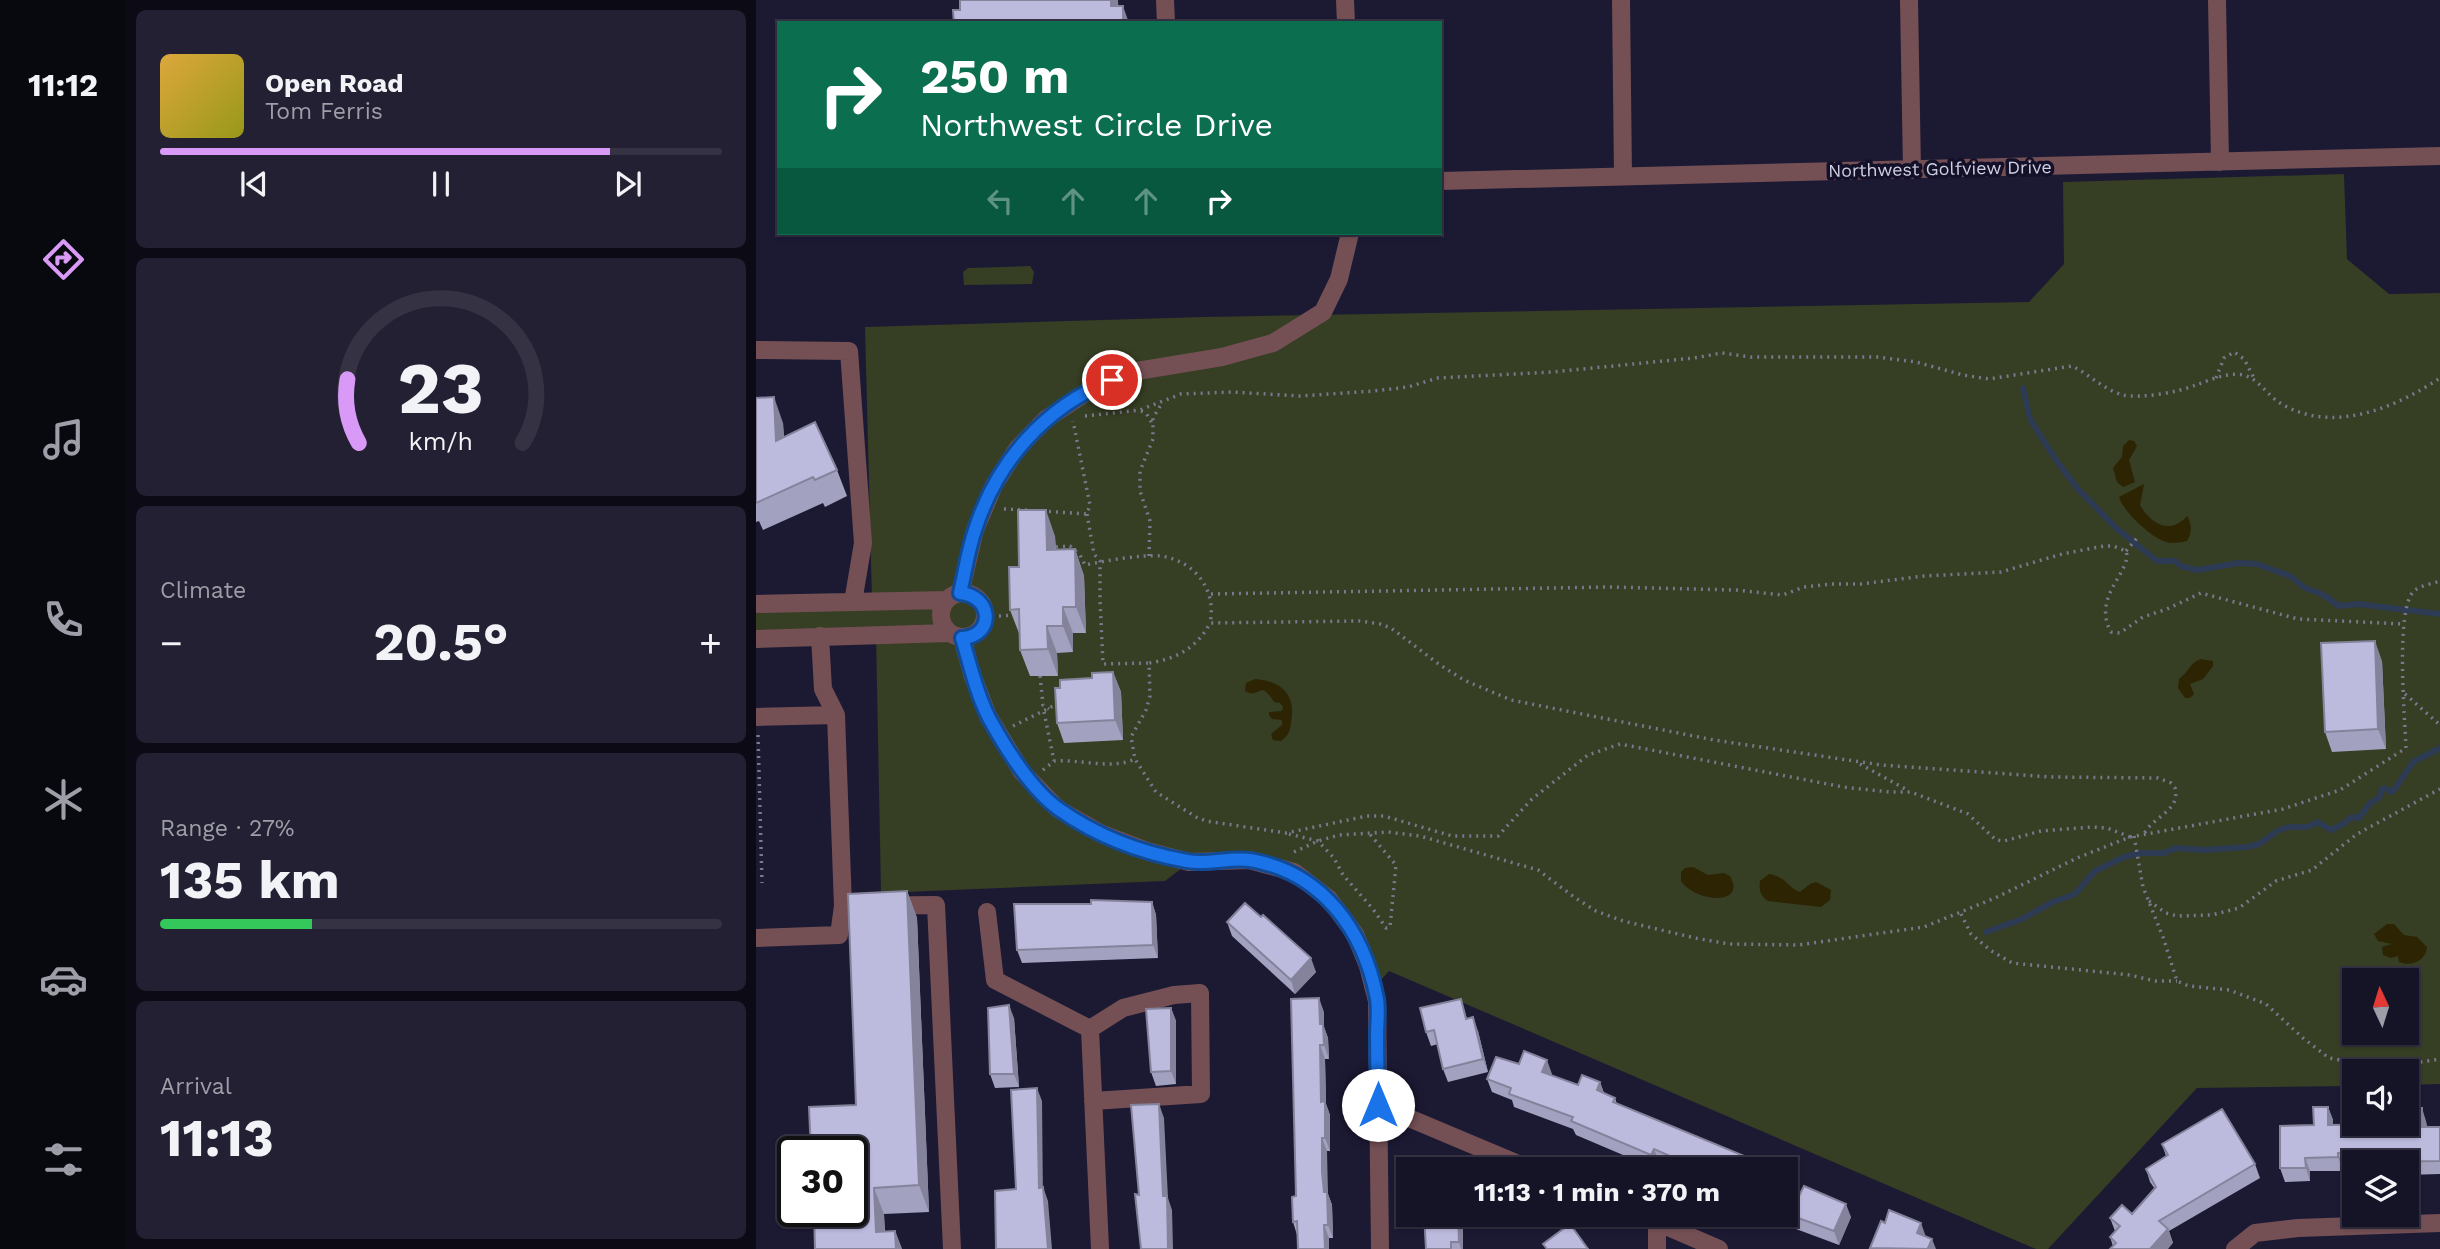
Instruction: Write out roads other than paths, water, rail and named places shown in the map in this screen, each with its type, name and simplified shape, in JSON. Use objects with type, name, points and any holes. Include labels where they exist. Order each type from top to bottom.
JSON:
[{"type":"street","points":[[1165,0],[1166,21]]},
{"type":"street","points":[[1345,0],[1346,21]]},
{"type":"street","points":[[1620,0],[1623,176]]},
{"type":"street","points":[[1909,0],[1912,170]]},
{"type":"street","points":[[2217,0],[2220,162]]},
{"type":"street","name":"Northwest Golfview Drive","points":[[1442,181],[2440,156]]},
{"type":"street","points":[[1350,235],[1339,279],[1323,312],[1273,343],[1222,357],[1131,372],[1093,388],[1046,419],[1017,449],[994,485],[975,530],[954,596],[941,613],[944,627],[956,635],[988,716],[1022,772],[1058,809],[1102,834],[1147,851],[1189,862],[1249,860],[1294,872],[1329,899],[1355,934],[1368,966],[1377,1001],[1380,1249]]},
{"type":"street","points":[[756,350],[849,351],[863,543],[853,602]]},
{"type":"street","points":[[756,604],[975,596],[993,615],[976,634],[756,639]]},
{"type":"street","points":[[756,938],[839,935],[843,906],[836,715],[824,689],[820,636]]},
{"type":"street","points":[[757,717],[836,715]]},
{"type":"street","points":[[843,906],[936,905],[952,1249]]},
{"type":"street","points":[[987,912],[995,980],[1090,1029]]},
{"type":"street","points":[[1090,1029],[1123,1008],[1174,995],[1200,993],[1201,1094],[1093,1101]]},
{"type":"street","points":[[1090,1029],[1100,1249]]},
{"type":"street","points":[[1378,1105],[1502,1157]]},
{"type":"street","points":[[2235,1249],[2255,1233],[2298,1228],[2440,1223]]},
{"type":"street","points":[[1657,1227],[1657,1249]]},
{"type":"street","points":[[1668,1227],[1719,1249]]},
{"type":"waterway","points":[[2023,388],[2030,419],[2077,488],[2116,528],[2157,561],[2175,561],[2181,566],[2197,570],[2239,563],[2257,564],[2290,576],[2305,588],[2322,594],[2339,606],[2358,604],[2440,614]]},
{"type":"waterway","points":[[1986,932],[2022,919],[2053,902],[2075,894],[2095,871],[2124,857],[2139,853],[2164,853],[2176,848],[2203,850],[2247,847],[2259,844],[2279,830],[2307,827],[2318,822],[2331,830],[2351,817],[2359,818],[2370,803],[2379,798],[2382,789],[2390,792],[2394,790],[2413,762],[2440,748]]}]
